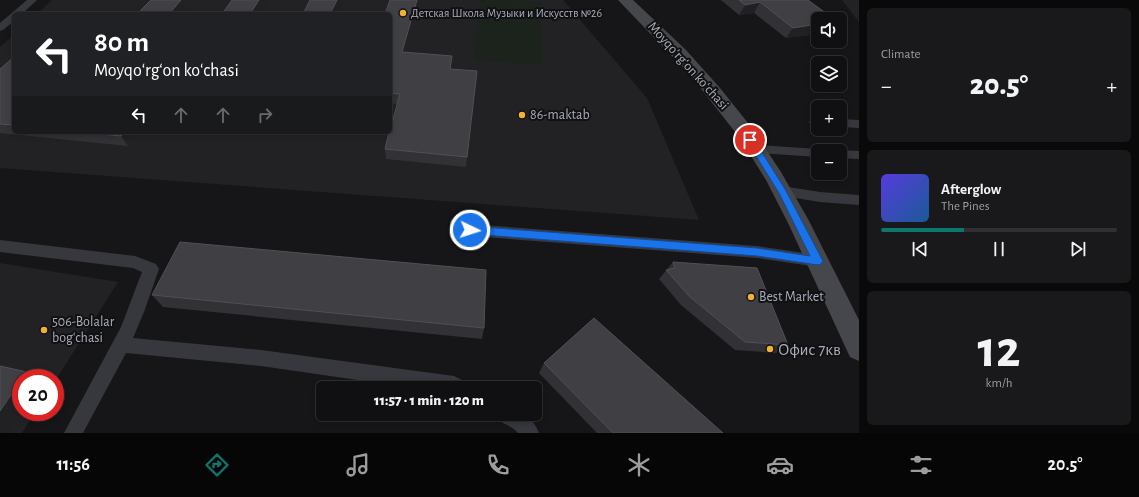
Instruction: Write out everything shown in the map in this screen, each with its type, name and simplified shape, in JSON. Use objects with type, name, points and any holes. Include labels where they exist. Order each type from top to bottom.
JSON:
[{"type":"main road","name":"Moyqoʻrgʻon koʻchasi","points":[[625,0],[654,26],[694,69],[738,122],[757,149],[782,191],[818,261],[859,348]]},
{"type":"lane","points":[[18,12],[32,0]]},
{"type":"lane","points":[[0,18],[12,16]]},
{"type":"lane","points":[[0,28],[12,18]]},
{"type":"lane","points":[[847,123],[859,124]]},
{"type":"lane","points":[[757,149],[811,153]]},
{"type":"lane","points":[[847,154],[859,155]]},
{"type":"lane","points":[[782,191],[820,197],[859,200]]},
{"type":"lane","points":[[470,230],[757,252],[818,261]]},
{"type":"lane","points":[[0,246],[135,262],[151,269],[144,292],[122,345],[73,433]]},
{"type":"lane","points":[[122,345],[261,358],[425,381]]},
{"type":"lane","points":[[517,421],[522,424],[530,433]]},
{"type":"shaded area","name":"86-maktab","points":[[52,0],[563,0],[647,98],[699,220],[0,168],[0,47],[12,37],[12,134],[392,134],[392,12],[39,12]]},
{"type":"shaded area","points":[[480,0],[540,2],[543,65],[474,60]]},
{"type":"shaded area","points":[[842,0],[859,0],[859,22]]},
{"type":"shaded area","name":"506-Bolalar bogʻchasi","points":[[0,263],[118,282],[63,369],[12,369],[12,421],[29,421],[22,433],[0,433]]},
{"type":"building","points":[[151,0],[181,0],[171,12],[139,12]]},
{"type":"building","points":[[232,0],[259,0],[251,12],[223,12]]},
{"type":"building","points":[[310,0],[337,0],[331,12],[304,12]]},
{"type":"building","points":[[390,0],[417,0],[402,52],[452,56],[450,69],[477,71],[467,157],[385,149],[389,134],[392,134],[392,123],[400,94],[392,93],[392,12],[386,12]]},
{"type":"building","points":[[739,0],[808,0],[824,12],[811,12],[811,25],[793,28],[760,2],[745,5]]},
{"type":"building","points":[[12,59],[12,125],[0,124],[0,69]]},
{"type":"building","points":[[102,134],[122,134],[121,136]]},
{"type":"building","points":[[180,242],[486,270],[484,328],[152,295]]},
{"type":"building","points":[[673,262],[757,268],[788,345],[745,342],[689,296],[666,270],[675,268]]},
{"type":"building","points":[[594,318],[723,433],[613,433],[544,363]]},
{"type":"building","points":[[0,366],[14,369],[12,369],[12,393],[0,411]]},
{"type":"place","name":"Детская Школа Музыки и Искусств №26","points":[[403,13]]},
{"type":"place","name":"86-maktab","points":[[522,115]]},
{"type":"place","name":"Best Market","points":[[751,297]]},
{"type":"place","name":"506-Bolalar bogʻchasi","points":[[44,330]]},
{"type":"place","name":"Офис 7кв","points":[[770,349]]},
{"type":"route","points":[[470,230],[757,252],[818,261],[782,191],[761,155],[750,140]]}]
